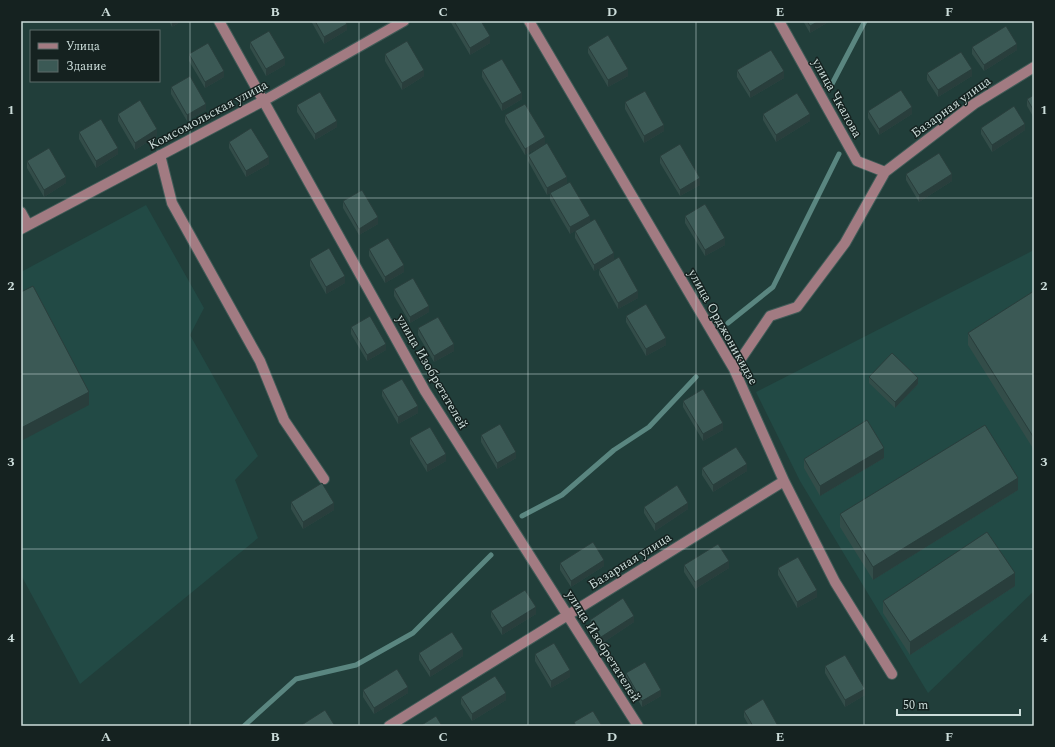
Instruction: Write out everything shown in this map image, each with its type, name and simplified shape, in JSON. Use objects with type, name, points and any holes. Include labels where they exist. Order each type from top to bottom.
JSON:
[{"type":"street","name":"улица Изобретателей","points":[[219,21],[265,100],[426,391],[638,726]]},
{"type":"street","name":"Комсомольская улица","points":[[24,227],[265,100],[404,21]]},
{"type":"street","name":"улица Орджоникидзе","points":[[529,21],[734,369],[784,481],[835,582],[892,674]]},
{"type":"street","name":"улица Чкалова","points":[[779,21],[857,160],[885,172]]},
{"type":"street","name":"Базарная улица","points":[[885,172],[974,104],[1034,67]]},
{"type":"street","points":[[160,155],[172,203],[260,362],[284,420],[324,479]]},
{"type":"street","points":[[734,369],[770,316],[797,307],[845,243],[885,172]]},
{"type":"street","points":[[21,212],[24,227]]},
{"type":"street","name":"Базарная улица","points":[[389,726],[784,481]]},
{"type":"shaded area","points":[[146,205],[204,308],[190,335],[258,456],[235,480],[258,538],[80,684],[21,575],[21,272]]},
{"type":"shaded area","points":[[1034,250],[1034,591],[928,693],[800,481],[756,392]]},
{"type":"building","points":[[315,21],[345,21],[347,24],[324,37]]},
{"type":"building","points":[[454,21],[481,21],[490,36],[470,48]]},
{"type":"building","points":[[807,21],[819,21],[810,26]]},
{"type":"building","points":[[1006,26],[1017,44],[984,65],[972,47]]},
{"type":"building","points":[[269,31],[285,58],[266,69],[250,42]]},
{"type":"building","points":[[608,35],[628,69],[608,80],[588,47]]},
{"type":"building","points":[[407,41],[424,70],[402,83],[385,54]]},
{"type":"building","points":[[208,43],[224,71],[205,82],[189,54]]},
{"type":"building","points":[[771,50],[784,71],[750,92],[737,70]]},
{"type":"building","points":[[961,52],[972,69],[938,90],[927,73]]},
{"type":"building","points":[[502,59],[522,93],[502,104],[482,70]]},
{"type":"building","points":[[190,76],[206,104],[187,115],[171,87]]},
{"type":"building","points":[[901,90],[912,107],[879,129],[868,111]]},
{"type":"building","points":[[645,91],[664,125],[644,136],[625,102]]},
{"type":"building","points":[[320,92],[337,121],[315,134],[297,105]]},
{"type":"building","points":[[797,93],[810,114],[776,135],[763,114]]},
{"type":"building","points":[[1034,95],[1034,111],[1027,99]]},
{"type":"building","points":[[140,100],[157,129],[135,143],[118,114]]},
{"type":"building","points":[[525,104],[545,137],[525,149],[505,115]]},
{"type":"building","points":[[1014,106],[1025,124],[992,145],[981,128]]},
{"type":"building","points":[[101,119],[118,148],[96,161],[79,132]]},
{"type":"building","points":[[251,128],[269,157],[246,171],[229,142]]},
{"type":"building","points":[[547,143],[567,177],[547,188],[528,155]]},
{"type":"building","points":[[680,144],[700,178],[680,190],[660,156]]},
{"type":"building","points":[[49,148],[66,177],[44,190],[27,161]]},
{"type":"building","points":[[939,153],[952,174],[919,195],[906,174]]},
{"type":"building","points":[[570,182],[590,216],[570,227],[550,193]]},
{"type":"building","points":[[362,190],[378,217],[359,229],[343,201]]},
{"type":"building","points":[[705,204],[725,238],[705,250],[685,216]]},
{"type":"building","points":[[595,219],[614,253],[594,265],[575,231]]},
{"type":"building","points":[[388,238],[404,265],[385,277],[369,249]]},
{"type":"building","points":[[329,248],[345,276],[326,287],[310,259]]},
{"type":"building","points":[[619,257],[638,291],[618,303],[599,269]]},
{"type":"building","points":[[413,278],[429,306],[410,317],[394,289]]},
{"type":"building","points":[[33,286],[89,392],[21,428],[21,292]]},
{"type":"building","points":[[1034,291],[1034,438],[968,333]]},
{"type":"building","points":[[646,304],[666,338],[646,349],[626,316]]},
{"type":"building","points":[[370,316],[386,344],[367,355],[351,327]]},
{"type":"building","points":[[438,317],[454,344],[434,356],[418,328]]},
{"type":"building","points":[[892,353],[918,378],[895,402],[869,377]]},
{"type":"building","points":[[402,379],[418,406],[398,417],[382,390]]},
{"type":"building","points":[[703,389],[723,423],[703,434],[683,401]]},
{"type":"building","points":[[867,420],[884,448],[820,486],[804,459]]},
{"type":"building","points":[[500,424],[516,452],[497,463],[481,435]]},
{"type":"building","points":[[985,425],[1018,478],[873,567],[840,514]]},
{"type":"building","points":[[430,427],[446,454],[427,465],[410,438]]},
{"type":"building","points":[[736,447],[747,464],[713,485],[702,468]]},
{"type":"building","points":[[322,483],[334,503],[303,522],[291,502]]},
{"type":"building","points":[[677,485],[688,503],[655,524],[644,507]]},
{"type":"building","points":[[987,532],[1015,573],[910,642],[883,601]]},
{"type":"building","points":[[593,542],[604,560],[571,581],[560,563]]},
{"type":"building","points":[[718,544],[729,561],[695,582],[684,565]]},
{"type":"building","points":[[798,557],[817,590],[797,602],[778,568]]},
{"type":"building","points":[[525,590],[536,607],[502,628],[491,611]]},
{"type":"building","points":[[623,598],[634,616],[601,637],[590,620]]},
{"type":"building","points":[[452,632],[463,649],[430,671],[419,653]]},
{"type":"building","points":[[554,643],[570,670],[551,681],[535,654]]},
{"type":"building","points":[[845,655],[865,689],[845,700],[825,666]]},
{"type":"building","points":[[645,662],[661,690],[642,701],[626,673]]},
{"type":"building","points":[[397,669],[408,687],[374,708],[363,690]]},
{"type":"building","points":[[495,676],[506,693],[472,714],[461,697]]},
{"type":"building","points":[[763,699],[778,726],[753,726],[744,711]]},
{"type":"building","points":[[325,710],[335,726],[300,726]]},
{"type":"building","points":[[593,711],[602,726],[576,726],[574,722]]},
{"type":"building","points":[[436,716],[442,726],[420,726]]},
{"type":"waterway","points":[[832,84],[865,21]]},
{"type":"waterway","points":[[728,323],[773,287],[839,154]]},
{"type":"waterway","points":[[522,516],[562,495],[614,450],[649,427],[696,377]]},
{"type":"waterway","points":[[244,726],[296,679],[356,665],[413,633],[491,555]]}]
